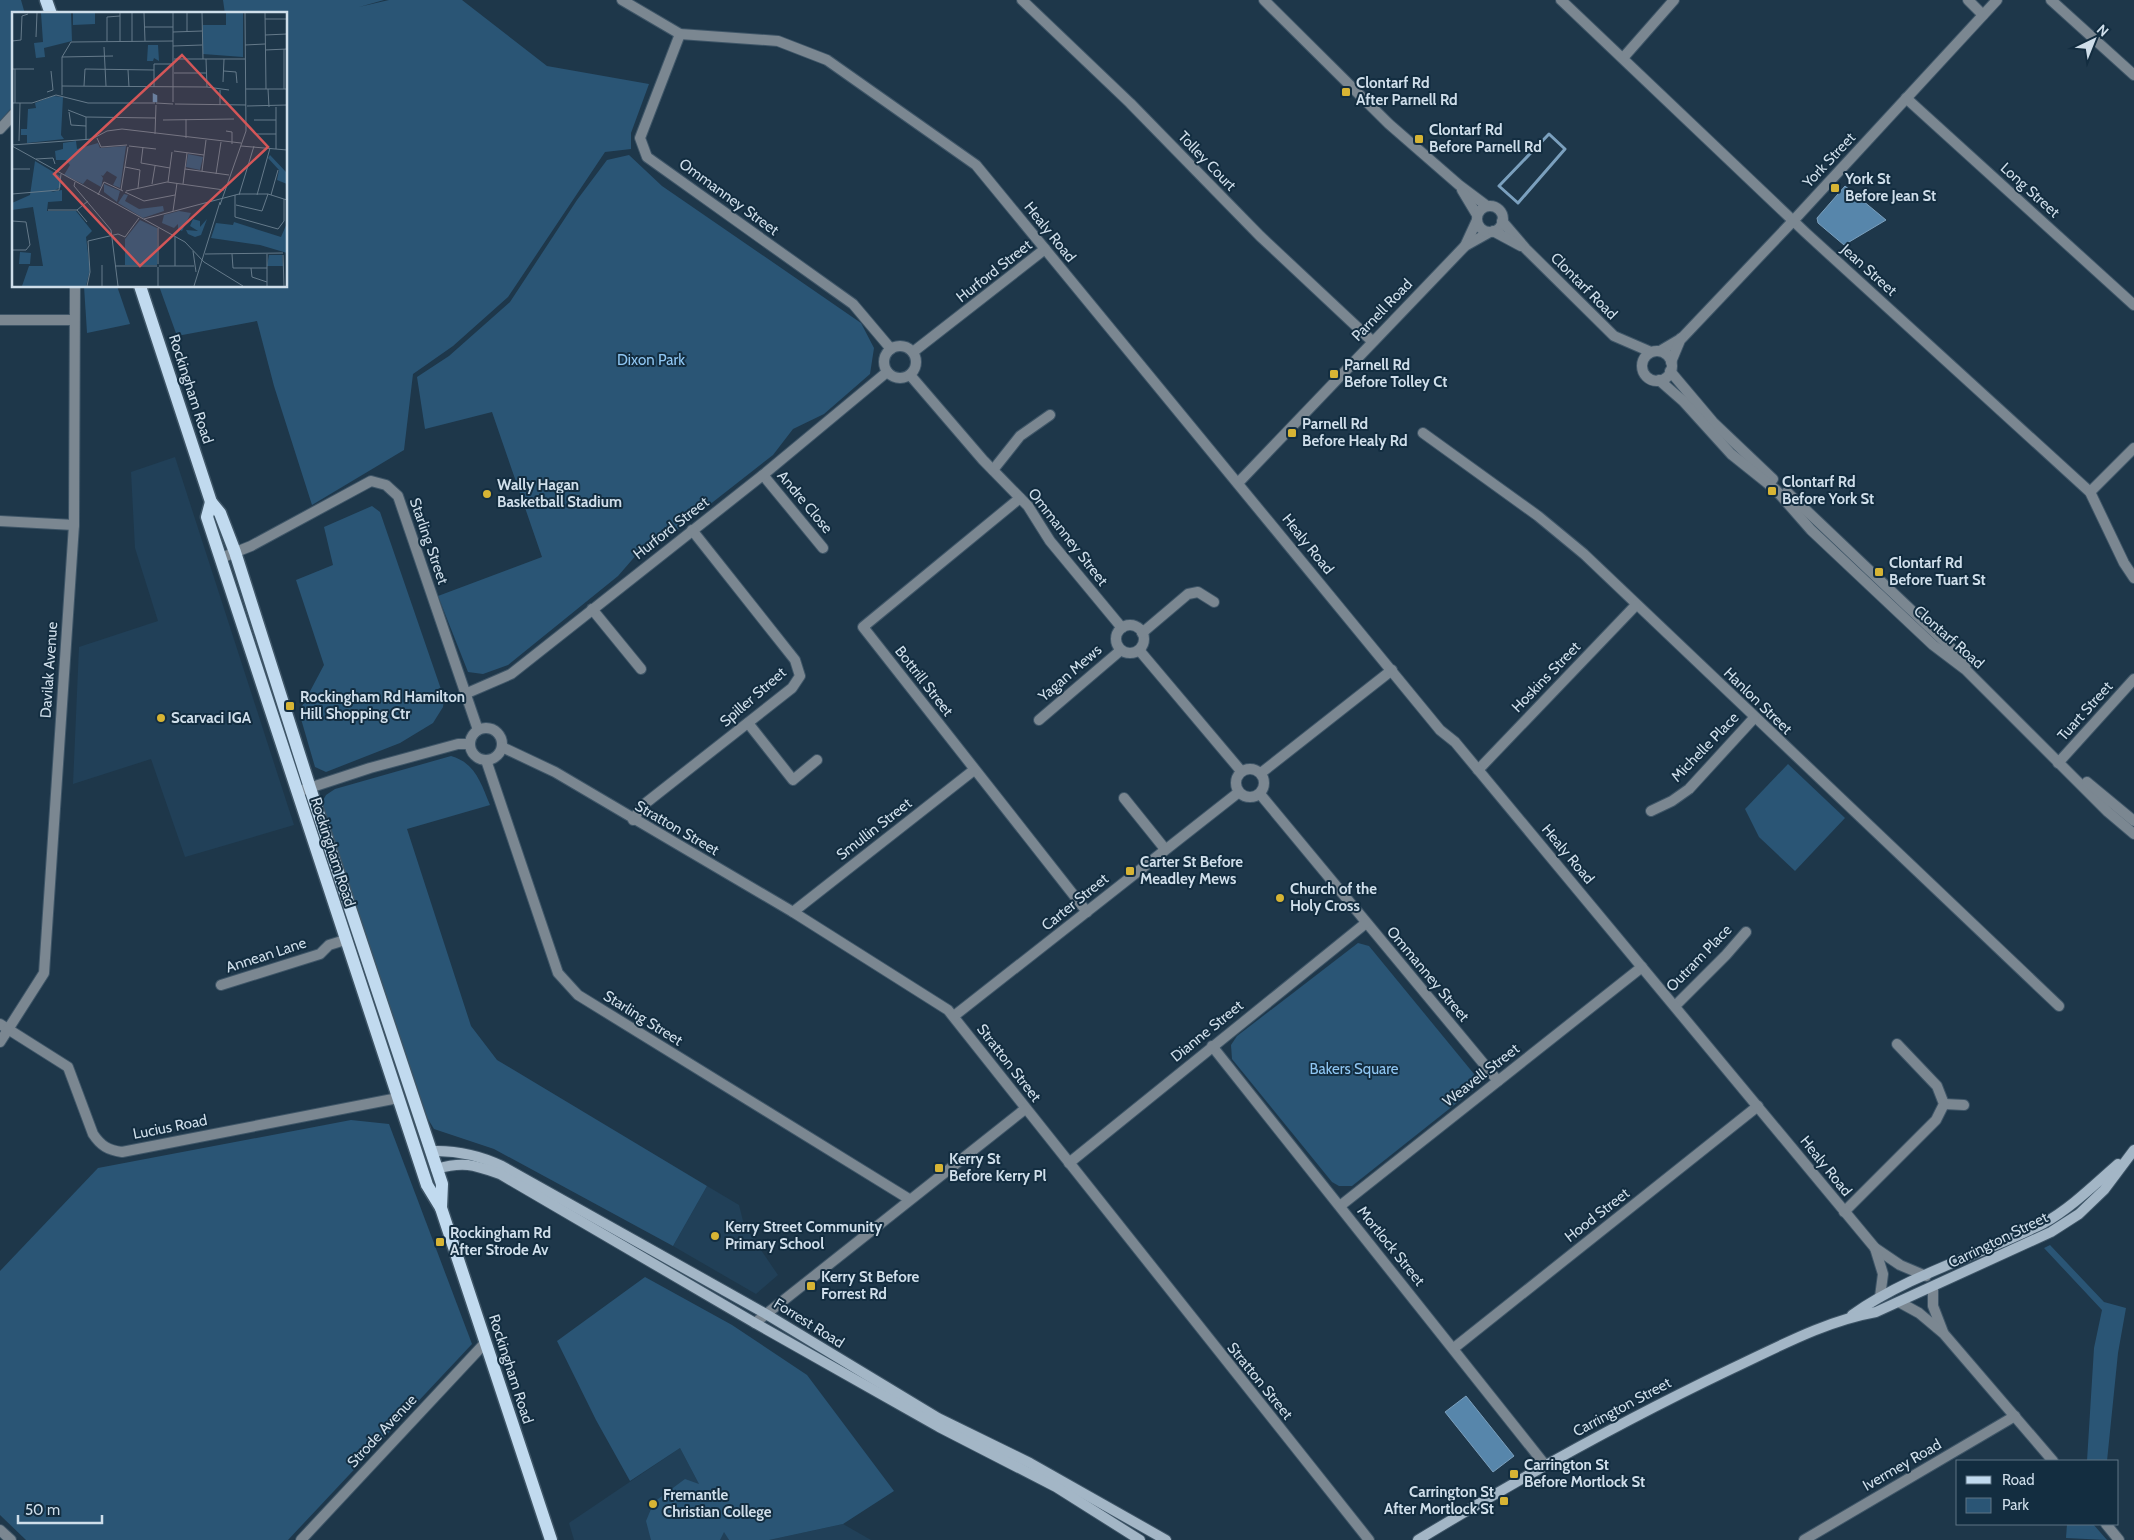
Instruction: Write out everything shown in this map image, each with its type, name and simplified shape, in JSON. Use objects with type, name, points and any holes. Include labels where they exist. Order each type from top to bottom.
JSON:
[{"type":"main road","points":[[46,0],[50,12]]},
{"type":"main road","name":"Rockingham Road","points":[[141,288],[211,502],[220,512],[235,552],[310,788],[442,1184],[441,1208]]},
{"type":"main road","name":"Rockingham Road","points":[[211,502],[207,517],[345,940],[427,1186],[441,1208],[551,1540]]},
{"type":"main road","name":"Carrington Street","points":[[1418,1540],[1662,1402],[1787,1342],[1849,1317],[1880,1297],[2057,1215],[2134,1150]]},
{"type":"main road","name":"Carrington Street","points":[[1849,1317],[1876,1312],[1933,1288],[2051,1232],[2079,1214],[2104,1190],[2134,1150]]},
{"type":"main road","name":"Forrest Road","points":[[431,1151],[453,1151],[470,1154],[502,1166],[766,1314],[938,1418],[1030,1463],[1166,1540]]},
{"type":"main road","name":"Forrest Road","points":[[436,1169],[460,1163],[470,1164],[500,1174],[755,1323],[939,1427],[1056,1487],[1140,1540]]},
{"type":"street","name":"Healy Road","points":[[622,0],[680,34],[778,41],[827,60],[976,165],[1440,730],[1455,742],[1844,1212],[1875,1248],[1900,1265],[1926,1276]]},
{"type":"street","name":"Tolley Court","points":[[1022,0],[1130,103],[1260,236],[1372,341]]},
{"type":"street","points":[[1264,0],[1389,124],[1459,184],[1488,206],[1499,210],[1502,221],[1499,228],[1491,232],[1480,228],[1477,218],[1459,184]]},
{"type":"street","name":"Jean Street","points":[[1561,0],[1793,221],[2090,492],[2124,563],[2134,578]]},
{"type":"street","points":[[1623,58],[1674,0]]},
{"type":"street","points":[[1968,0],[1984,15]]},
{"type":"street","name":"York Street","points":[[1656,352],[1682,338],[1997,0]]},
{"type":"street","points":[[2051,0],[2134,75]]},
{"type":"street","name":"Ommanney Street","points":[[680,34],[640,138],[647,157],[853,304],[891,348]]},
{"type":"street","name":"Long Street","points":[[1906,98],[2134,305]]},
{"type":"street","points":[[0,129],[12,116]]},
{"type":"street","points":[[1477,218],[1481,208],[1488,206]]},
{"type":"street","name":"Parnell Road","points":[[1465,246],[1477,218]]},
{"type":"street","name":"Clontarf Road","points":[[1502,221],[1526,249],[1606,329],[1623,341],[1642,363]]},
{"type":"street","name":"Parnell Road","points":[[1238,483],[1465,246],[1491,232]]},
{"type":"street","name":"Clontarf Road","points":[[1491,232],[1526,249]]},
{"type":"street","name":"Hurford Street","points":[[913,352],[1045,249]]},
{"type":"street","name":"Davilak Avenue","points":[[0,1042],[5,1027],[44,973],[74,525],[75,288]]},
{"type":"street","points":[[0,320],[74,320]]},
{"type":"street","name":"York Street","points":[[1671,367],[1682,338]]},
{"type":"street","name":"Clontarf Road","points":[[1623,341],[1656,352]]},
{"type":"street","points":[[898,346],[906,347],[913,352],[916,368],[910,375],[902,378],[894,377],[887,372],[884,364],[885,355],[891,348],[898,346]]},
{"type":"street","points":[[1656,352],[1666,354],[1671,367],[1666,377],[1659,380],[1648,377],[1643,371],[1642,363],[1646,356],[1656,352]]},
{"type":"street","name":"Clontarf Road","points":[[1671,367],[1713,422],[1975,670],[2108,812],[2134,834]]},
{"type":"street","name":"Hurford Street","points":[[465,694],[511,674],[763,475],[887,372]]},
{"type":"street","name":"Ommanney Street","points":[[910,375],[993,470],[1028,506],[1050,542],[1122,628]]},
{"type":"street","name":"Clontarf Road","points":[[1659,380],[1683,401],[1731,454],[1776,490],[1817,536],[1933,645],[1966,670],[2060,761],[2134,821]]},
{"type":"street","points":[[993,470],[1020,436],[1050,414]]},
{"type":"street","name":"Hanlon Street","points":[[1423,433],[1538,516],[1584,554],[1754,718],[2059,1006]]},
{"type":"street","points":[[2090,492],[2134,448]]},
{"type":"street","name":"Andre Close","points":[[763,475],[823,548]]},
{"type":"street","name":"Starling Street","points":[[220,558],[371,481],[386,485],[398,496],[478,730]]},
{"type":"street","name":"Bottrill Street","points":[[1020,498],[863,627],[1087,912]]},
{"type":"street","points":[[0,521],[74,525]]},
{"type":"street","name":"Spiller Street","points":[[633,820],[642,806],[792,688],[800,676],[795,660],[692,530]]},
{"type":"street","points":[[1142,632],[1188,594],[1198,592],[1214,602]]},
{"type":"street","name":"Hoskins Street","points":[[1478,770],[1636,605]]},
{"type":"street","points":[[592,609],[641,669]]},
{"type":"street","points":[[1129,625],[1137,627],[1142,632],[1143,645],[1139,650],[1133,653],[1121,650],[1117,643],[1117,635],[1122,628],[1129,625]]},
{"type":"street","name":"Yagan Mews","points":[[1039,720],[1121,650]]},
{"type":"street","points":[[1139,650],[1241,771]]},
{"type":"street","points":[[1261,773],[1392,670]]},
{"type":"street","name":"Tuart Street","points":[[2060,761],[2134,679]]},
{"type":"street","name":"Michelle Place","points":[[1651,811],[1689,789],[1754,718]]},
{"type":"street","points":[[748,723],[792,780],[818,760]]},
{"type":"street","points":[[488,727],[498,732],[501,736],[502,748],[496,756],[486,760],[473,753],[470,744],[474,733],[488,727]]},
{"type":"street","points":[[297,792],[458,744],[470,744]]},
{"type":"street","name":"Stratton Street","points":[[502,748],[555,772],[633,820],[793,912],[938,1003],[954,1016],[1024,1109],[1368,1540]]},
{"type":"street","name":"Starling Street","points":[[486,760],[558,973],[578,995],[909,1199]]},
{"type":"street","points":[[1251,768],[1261,773],[1265,784],[1260,794],[1249,798],[1239,792],[1236,781],[1241,771],[1251,768]]},
{"type":"street","name":"Smullin Street","points":[[793,912],[974,770]]},
{"type":"street","name":"Carter Street","points":[[954,1016],[1239,792]]},
{"type":"street","name":"Ommanney Street","points":[[1260,794],[1498,1081]]},
{"type":"street","points":[[1124,798],[1165,849]]},
{"type":"street","name":"Dianne Street","points":[[1068,1163],[1366,923]]},
{"type":"street","name":"Outram Place","points":[[1675,1006],[1746,932]]},
{"type":"street","name":"Annean Lane","points":[[221,985],[320,954],[329,944],[345,940]]},
{"type":"street","name":"Weavell Street","points":[[1340,1206],[1642,967]]},
{"type":"street","name":"Lucius Road","points":[[5,1027],[68,1067],[93,1134],[98,1142],[113,1151],[122,1152],[398,1098]]},
{"type":"street","points":[[1844,1212],[1936,1120],[1944,1104],[1937,1086],[1897,1044]]},
{"type":"street","name":"Mortlock Street","points":[[1212,1046],[1546,1466]]},
{"type":"street","points":[[1944,1104],[1964,1105]]},
{"type":"street","name":"Hood Street","points":[[1454,1348],[1758,1106]]},
{"type":"street","points":[[755,1323],[1024,1109]]},
{"type":"street","name":"Healy Road","points":[[1875,1248],[1883,1274],[1880,1297]]},
{"type":"street","points":[[1933,1288],[1933,1306],[1944,1334]]},
{"type":"street","points":[[1899,1302],[1918,1312],[1944,1334],[2052,1460]]},
{"type":"street","name":"Strode Avenue","points":[[301,1540],[486,1344]]},
{"type":"street","name":"Ivermey Road","points":[[1804,1540],[2015,1416]]},
{"type":"street","points":[[2107,1525],[2119,1540]]},
{"type":"street","points":[[0,1530],[11,1540]]},
{"type":"shaded area","points":[[1845,186],[1886,220],[1844,245],[1818,223],[1817,218]]},
{"type":"shaded area","points":[[175,457],[294,825],[185,857],[151,759],[73,784],[79,647],[158,621],[135,548],[131,472]]},
{"type":"shaded area","name":"Kerry Street Community Primary School","points":[[707,1186],[739,1205],[744,1225],[778,1275],[756,1294],[673,1246]]},
{"type":"shaded area","points":[[1466,1396],[1514,1456],[1493,1472],[1445,1412]]},
{"type":"shaded area","name":"Fremantle Christian College","points":[[680,1448],[729,1540],[574,1540],[569,1523]]},
{"type":"shaded area","name":"Fremantle Christian College","points":[[843,1524],[871,1540],[769,1540]]},
{"type":"green space","points":[[0,0],[21,0],[24,12],[12,12],[12,107],[0,121]]},
{"type":"green space","points":[[223,0],[384,0],[359,7],[389,0],[462,0],[547,66],[649,84],[631,133],[631,149],[605,152],[508,297],[453,346],[413,374],[404,450],[312,505],[274,386],[257,321],[177,336],[160,288],[288,288],[288,12],[225,12]]},
{"type":"green space","name":"Dixon Park","points":[[629,155],[662,186],[861,323],[874,348],[870,374],[824,414],[793,429],[773,455],[667,538],[638,553],[618,576],[508,665],[483,674],[468,672],[438,596],[542,557],[492,412],[425,429],[417,377],[449,356],[510,302],[577,200],[607,160]]},
{"type":"green space","points":[[84,288],[118,288],[130,324],[87,333]]},
{"type":"green space","points":[[372,506],[380,512],[444,698],[443,707],[433,723],[400,743],[326,772],[315,767],[299,712],[324,665],[296,580],[333,565],[324,527]]},
{"type":"green space","points":[[451,756],[466,764],[477,775],[490,805],[407,829],[471,1026],[497,1060],[707,1186],[673,1246],[494,1149],[434,1129],[425,1114],[321,804],[326,795],[335,789]]},
{"type":"green space","points":[[1788,764],[1845,818],[1795,871],[1759,837],[1745,809]]},
{"type":"green space","name":"Bakers Square","points":[[1358,943],[1369,946],[1474,1074],[1473,1090],[1352,1186],[1339,1186],[1332,1182],[1232,1059],[1231,1045],[1237,1036]]},
{"type":"green space","points":[[351,1120],[389,1124],[472,1344],[288,1540],[26,1540],[0,1515],[0,1271],[98,1168]]},
{"type":"green space","points":[[2050,1245],[2104,1302],[2126,1308],[2118,1353],[2107,1460],[2087,1460],[2094,1348],[2102,1310],[2044,1248]]},
{"type":"green space","points":[[645,1277],[732,1325],[807,1375],[894,1491],[843,1524],[769,1540],[729,1540],[724,1532],[720,1540],[651,1540],[646,1521],[654,1502],[685,1479],[699,1484],[680,1448],[630,1481],[596,1420],[557,1341]]},
{"type":"green space","points":[[2067,1525],[2094,1525],[2107,1540],[2066,1538]]},
{"type":"waterway","points":[[1549,134],[1565,149],[1518,203],[1499,186],[1549,134]]},
{"type":"place","name":"Clontarf Rd After Parnell Rd","points":[[1346,92]]},
{"type":"place","name":"Clontarf Rd Before Parnell Rd","points":[[1419,139]]},
{"type":"place","name":"York St Before Jean St","points":[[1835,188]]},
{"type":"place","name":"Parnell Rd Before Tolley Ct","points":[[1334,374]]},
{"type":"place","name":"Parnell Rd Before Healy Rd","points":[[1292,433]]},
{"type":"place","name":"Clontarf Rd Before York St","points":[[1772,491]]},
{"type":"place","name":"Wally Hagan Basketball Stadium","points":[[487,494]]},
{"type":"place","name":"Clontarf Rd Before Tuart St","points":[[1879,572]]},
{"type":"place","name":"Rockingham Rd Hamilton Hill Shopping Ctr","points":[[290,706]]},
{"type":"place","name":"Scarvaci IGA","points":[[161,718]]},
{"type":"place","name":"Carter St Before Meadley Mews","points":[[1130,871]]},
{"type":"place","name":"Church of the Holy Cross","points":[[1280,898]]},
{"type":"place","name":"Kerry St Before Kerry Pl","points":[[939,1168]]},
{"type":"place","name":"Kerry Street Community Primary School","points":[[715,1236]]},
{"type":"place","name":"Rockingham Rd After Strode Av","points":[[440,1242]]},
{"type":"place","name":"Kerry St Before Forrest Rd","points":[[811,1286]]},
{"type":"place","name":"Carrington St Before Mortlock St","points":[[1514,1474]]},
{"type":"place","name":"Carrington St After Mortlock St","points":[[1504,1501]]},
{"type":"place","name":"Fremantle Christian College","points":[[653,1504]]}]
